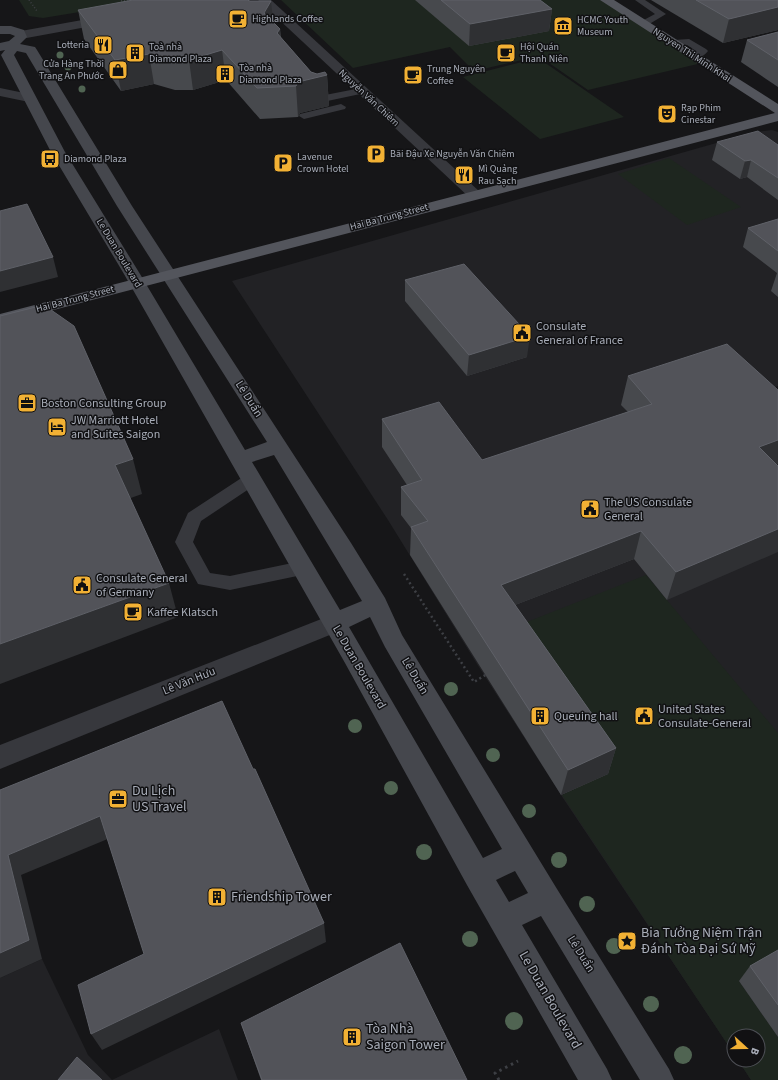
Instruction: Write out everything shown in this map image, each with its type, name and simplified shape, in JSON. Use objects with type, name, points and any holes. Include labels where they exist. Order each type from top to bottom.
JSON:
[{"type":"main road","name":"Nguyen Thi Minh Khai","points":[[606,0],[778,110]]},
{"type":"main road","points":[[1,27],[16,31],[12,43],[31,50],[78,132],[170,274]]},
{"type":"main road","name":"Le Duan Boulevard","points":[[12,43],[7,55],[51,138],[246,469],[596,1080]]},
{"type":"main road","name":"Hai Ba Trung Street","points":[[0,319],[778,117]]},
{"type":"main road","points":[[51,138],[78,132]]},
{"type":"main road","points":[[83,192],[112,186]]},
{"type":"main road","name":"Lê Duẩn","points":[[170,274],[377,604],[393,640],[547,900],[658,1080]]},
{"type":"main road","points":[[246,469],[278,446]]},
{"type":"main road","name":"Lê Văn Hưu","points":[[334,623],[377,604]]},
{"type":"main road","points":[[478,875],[521,854]]},
{"type":"main road","points":[[503,919],[547,900]]},
{"type":"street","name":"Nguyễn Văn Chiêm","points":[[264,0],[475,195]]},
{"type":"street","points":[[12,43],[123,16]]},
{"type":"street","points":[[0,92],[29,98]]},
{"type":"street","name":"Lê Văn Hưu","points":[[0,756],[334,623]]},
{"type":"lane","points":[[639,0],[661,14],[643,24]]},
{"type":"lane","points":[[304,84],[318,100],[361,91]]},
{"type":"lane","points":[[304,116],[372,100]]},
{"type":"lane","points":[[246,469],[194,518],[184,542],[204,579],[230,583],[302,568]]},
{"type":"path","points":[[29,0],[36,10]]},
{"type":"path","points":[[404,574],[474,682],[491,672]]},
{"type":"path","points":[[499,1080],[495,1073],[518,1061]]},
{"type":"shaded area","points":[[19,0],[153,0],[43,18],[29,16]]},
{"type":"shaded area","points":[[281,0],[606,0],[706,62],[588,90],[539,56],[474,71],[450,47],[353,68]]},
{"type":"shaded area","points":[[538,58],[624,117],[540,139],[463,77]]},
{"type":"shaded area","points":[[772,130],[778,132],[778,386],[746,398],[778,425],[778,1080],[751,1080],[743,1068],[766,1068],[766,1028],[726,1028],[726,1042],[561,795],[477,664],[388,520],[232,281],[755,132]]},
{"type":"shaded area","points":[[669,158],[741,207],[687,225],[618,174]]},
{"type":"shaded area","points":[[646,575],[778,733],[778,959],[739,981],[778,1037],[778,1080],[751,1080],[743,1068],[766,1068],[766,1028],[726,1028],[726,1042],[562,795],[608,773],[509,629]]},
{"type":"shaded area","points":[[42,959],[88,1055],[112,1080],[0,1080],[0,978]]},
{"type":"shaded area","points":[[219,1029],[238,1080],[112,1080]]},
{"type":"building","points":[[133,0],[271,1],[264,13],[280,29],[277,33],[311,72],[317,74],[325,72],[327,75],[298,82],[296,86],[257,88],[222,50],[189,60],[171,60],[149,54],[115,60],[78,10]]},
{"type":"building","points":[[441,0],[540,0],[552,9],[470,24]]},
{"type":"building","points":[[696,0],[778,0],[778,7],[729,19]]},
{"type":"building","points":[[778,32],[778,60],[747,40]]},
{"type":"building","points":[[758,131],[778,145],[778,178],[751,160],[745,161],[717,142]]},
{"type":"building","points":[[27,204],[53,257],[0,271],[0,211]]},
{"type":"building","points":[[778,219],[778,251],[748,228]]},
{"type":"building","points":[[464,264],[530,336],[469,355],[405,280]]},
{"type":"building","points":[[44,305],[74,326],[133,459],[115,465],[169,583],[0,644],[0,316]]},
{"type":"building","points":[[727,344],[778,390],[778,440],[759,447],[778,466],[778,529],[676,572],[641,531],[501,585],[616,748],[568,770],[411,527],[428,521],[401,487],[422,480],[382,419],[439,402],[482,460],[652,404],[628,376]]},
{"type":"building","points":[[222,701],[253,769],[255,769],[324,923],[91,1034],[78,985],[144,954],[100,816],[8,855],[29,940],[0,953],[0,790]]},
{"type":"building","name":"Tòa Nhà Saigon Tower","points":[[400,943],[467,1080],[262,1080],[241,1023]]},
{"type":"building","points":[[778,950],[778,1005],[750,966]]},
{"type":"building","points":[[77,1057],[102,1080],[58,1080]]},
{"type":"place","name":"Highlands Coffee","points":[[238,19]]},
{"type":"place","name":"HCMC Youth Museum","points":[[563,26]]},
{"type":"place","name":"Lotteria","points":[[103,45]]},
{"type":"place","name":"Toà nhà Diamond Plaza","points":[[135,53]]},
{"type":"place","name":"Hội Quán Thanh Niên","points":[[506,53]]},
{"type":"place","name":"Cửa Hàng Thời Trang An Phước","points":[[118,70]]},
{"type":"place","name":"Tòa nhà Diamond Plaza","points":[[225,74]]},
{"type":"place","name":"Trung Nguyên Coffee","points":[[413,75]]},
{"type":"place","name":"Rạp Phim Cinestar","points":[[667,114]]},
{"type":"place","name":"Bãi Đậu Xe Nguyễn Văn Chiêm","points":[[376,154]]},
{"type":"place","name":"Diamond Plaza","points":[[50,159]]},
{"type":"place","name":"Lavenue Crown Hotel","points":[[283,163]]},
{"type":"place","name":"Mì Quảng Rau Sạch","points":[[464,175]]},
{"type":"place","name":"Consulate General of France","points":[[522,333]]},
{"type":"place","name":"Boston Consulting Group","points":[[27,403]]},
{"type":"place","name":"JW Marriott Hotel and Suites Saigon","points":[[57,427]]},
{"type":"place","name":"The US Consulate General","points":[[590,509]]},
{"type":"place","name":"Consulate General of Germany","points":[[82,585]]},
{"type":"place","name":"Kaffee Klatsch","points":[[133,612]]},
{"type":"place","name":"Queuing hall","points":[[540,716]]},
{"type":"place","name":"United States Consulate-General","points":[[644,716]]},
{"type":"place","name":"Du Lịch US Travel","points":[[118,799]]},
{"type":"place","name":"Friendship Tower","points":[[217,897]]},
{"type":"place","name":"Bia Tưởng Niệm Trận Đánh Tòa Đại Sứ Mỹ","points":[[627,941]]},
{"type":"place","name":"Tòa Nhà Saigon Tower","points":[[352,1037]]}]
